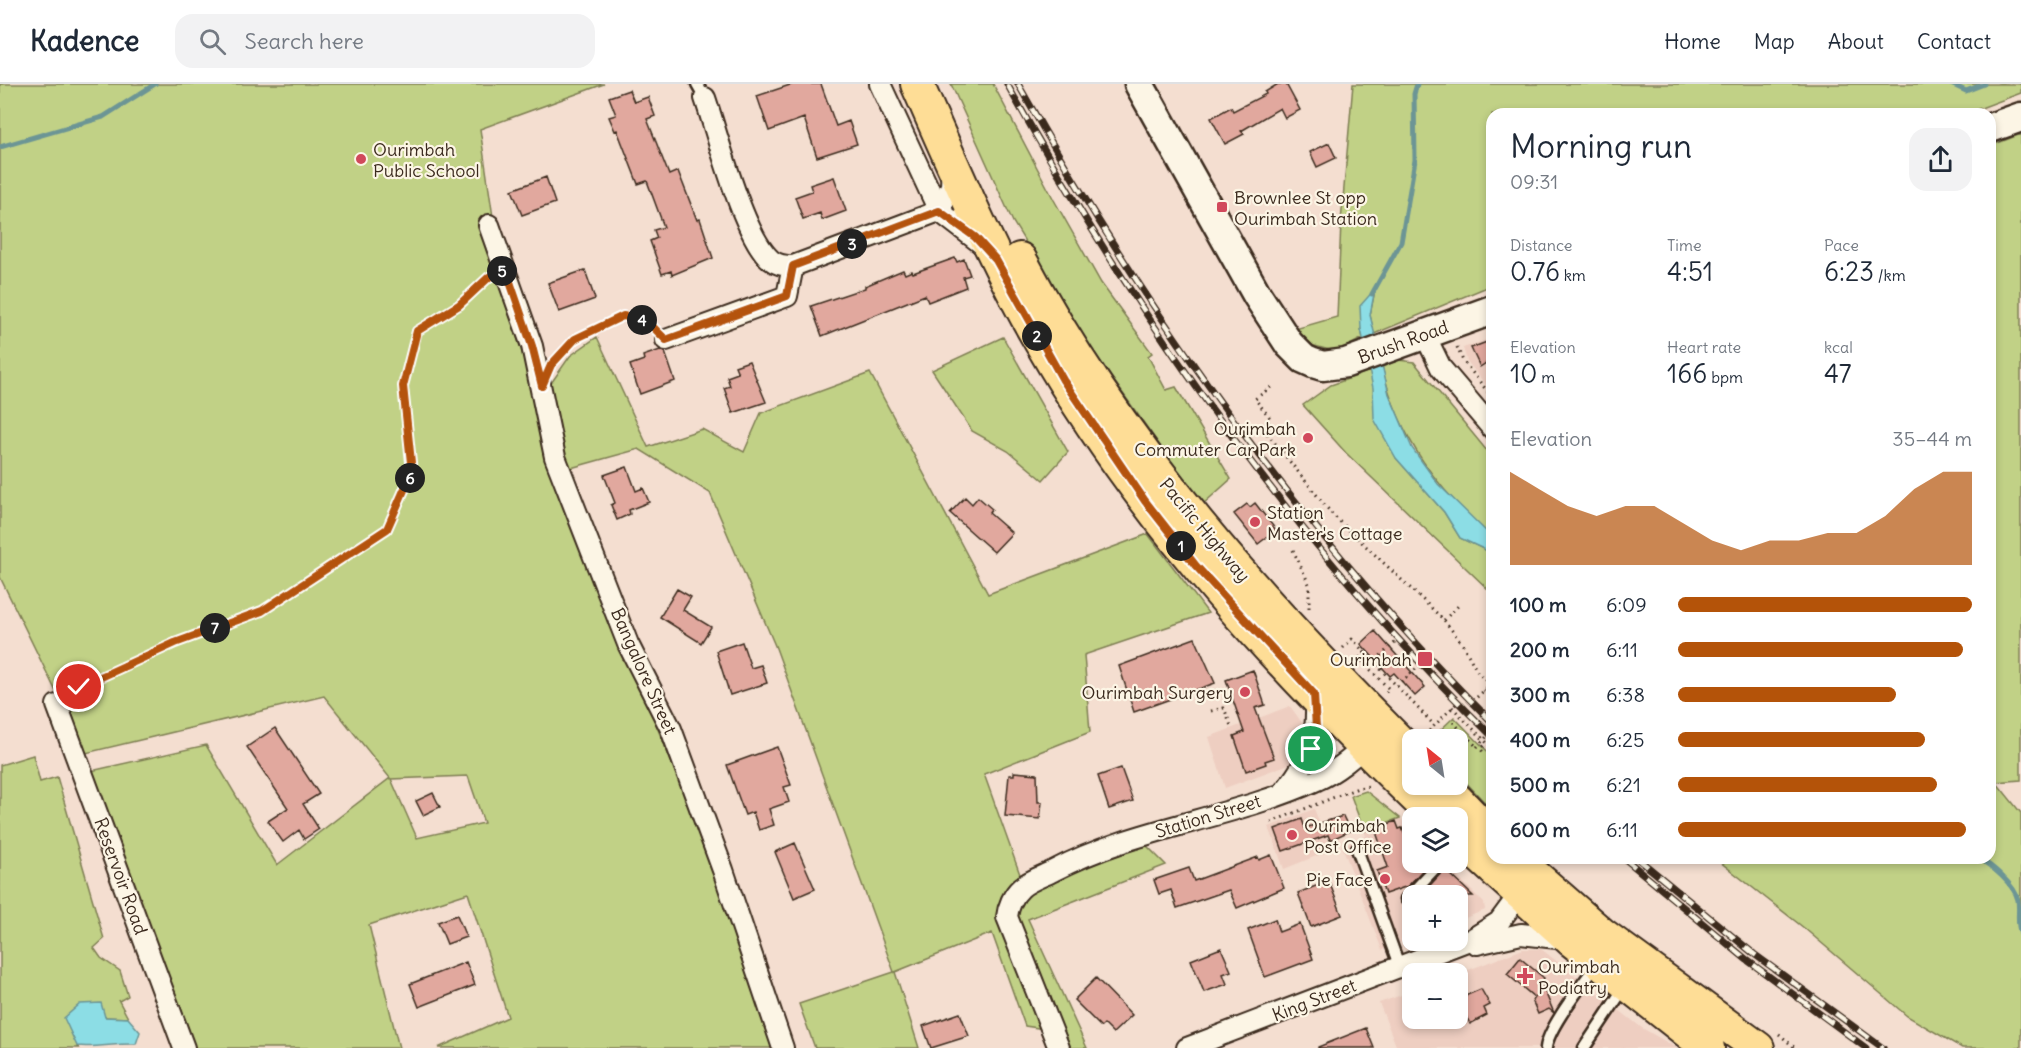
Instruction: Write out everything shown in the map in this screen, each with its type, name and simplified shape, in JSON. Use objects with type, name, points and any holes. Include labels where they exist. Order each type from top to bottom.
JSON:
[{"type":"main road","name":"Pacific Highway","points":[[917,84],[996,260],[1063,380],[1145,501],[1196,566],[1314,694],[1375,737],[1402,750]]},
{"type":"main road","name":"Pacific Highway","points":[[939,84],[979,176],[1027,273],[1114,415],[1140,452],[1375,737],[1429,807]]},
{"type":"main road","points":[[1453,795],[1486,830]]},
{"type":"main road","points":[[1468,856],[1708,1048]]},
{"type":"main road","points":[[1522,864],[1602,933],[1758,1048]]},
{"type":"street","points":[[880,84],[939,211],[975,237],[996,260]]},
{"type":"street","name":"Brush Road","points":[[1139,84],[1269,314],[1296,352],[1313,363],[1335,365],[1486,312]]},
{"type":"street","points":[[701,91],[746,222],[770,259],[778,264],[793,266],[939,211],[951,186],[952,163]]},
{"type":"street","points":[[1996,126],[2021,117]]},
{"type":"street","name":"Bangalore Street","points":[[489,225],[532,346],[555,457],[628,644],[671,729],[723,870],[783,1048]]},
{"type":"street","points":[[666,340],[787,296],[793,266]]},
{"type":"street","points":[[1425,335],[1448,377],[1486,421]]},
{"type":"street","points":[[1282,794],[1295,778],[1310,752],[1316,728],[1314,694]]},
{"type":"street","name":"Reservoir Road","points":[[57,705],[184,1048]]},
{"type":"street","name":"Station Street","points":[[1059,1048],[1007,917],[1009,906],[1021,888],[1073,861],[1113,846],[1282,794],[1331,773],[1375,737]]},
{"type":"street","name":"King Street","points":[[1468,937],[1488,931],[1506,915],[1519,896]]},
{"type":"street","name":"King Street","points":[[1468,942],[1521,934],[1546,934],[1571,940]]},
{"type":"street","name":"King Street","points":[[1187,1048],[1400,968],[1431,951]]},
{"type":"lane","points":[[1357,849],[1400,968]]},
{"type":"lane","points":[[1419,885],[1430,873]]},
{"type":"lane","points":[[1546,1048],[1547,1041],[1567,1007],[1598,962]]},
{"type":"lane","points":[[1584,1048],[1627,985]]},
{"type":"path","points":[[57,705],[79,687],[175,643],[262,611],[387,529],[412,472],[403,386],[417,331],[459,305],[489,277],[506,270]]},
{"type":"path","points":[[542,386],[551,365],[575,339],[623,316],[647,321],[666,340]]},
{"type":"path","points":[[1465,344],[1456,347],[1463,361],[1486,390]]},
{"type":"path","points":[[1271,387],[1255,399],[1271,419],[1262,426],[1332,514],[1444,620],[1463,645],[1478,673],[1486,681]]},
{"type":"path","points":[[1293,550],[1309,584],[1308,612],[1316,619]]},
{"type":"path","points":[[1444,620],[1461,603]]},
{"type":"path","points":[[1343,648],[1352,639],[1433,724]]},
{"type":"path","points":[[1376,660],[1397,641]]},
{"type":"path","points":[[1337,642],[1386,692],[1389,689],[1359,658],[1365,653]]},
{"type":"path","points":[[1365,653],[1376,660],[1384,673]]},
{"type":"path","points":[[1397,686],[1420,665]]},
{"type":"path","points":[[1476,698],[1486,691]]},
{"type":"path","points":[[1428,729],[1456,704]]},
{"type":"path","points":[[1452,707],[1486,742]]},
{"type":"path","points":[[1211,711],[1224,708],[1231,726]]},
{"type":"path","points":[[1453,722],[1477,747],[1486,737]]},
{"type":"path","points":[[1484,754],[1480,749],[1486,744]]},
{"type":"path","points":[[1271,822],[1358,788],[1373,787]]},
{"type":"shaded area","points":[[1486,340],[1486,385],[1467,361],[1463,348]]},
{"type":"shaded area","points":[[1290,706],[1305,727],[1306,734],[1292,763],[1225,788],[1209,737]]},
{"type":"shaded area","points":[[1314,809],[1331,850],[1284,869],[1269,827]]},
{"type":"shaded area","points":[[1400,818],[1402,820],[1402,873],[1454,873],[1466,885],[1402,885],[1402,942],[1382,950],[1342,846],[1366,836],[1364,831]]},
{"type":"shaded area","points":[[1468,887],[1484,903],[1485,910],[1468,917]]},
{"type":"shaded area","points":[[1523,949],[1541,949],[1642,1028],[1677,1048],[1397,1048],[1379,1003],[1402,995],[1402,1029],[1468,1029],[1468,970]]},
{"type":"green space","points":[[0,84],[604,84],[480,129],[493,217],[479,223],[596,575],[786,1048],[438,1048],[508,1017],[468,893],[369,925],[399,1048],[192,1048],[91,771],[206,745],[277,865],[390,778],[324,696],[86,753],[0,577]],"holes":[[[468,776],[484,823],[417,838],[391,779]]]},
{"type":"green space","points":[[951,84],[993,84],[1101,283],[1152,353],[1148,356],[1166,390],[1176,387],[1231,479],[1202,505],[1085,340],[1013,222]]},
{"type":"green space","points":[[1353,84],[2021,84],[2021,93],[1981,108],[1486,108],[1486,287],[1374,334],[1370,315],[1375,290],[1361,329],[1363,338],[1337,352],[1311,345],[1295,329],[1337,317],[1341,222]]},
{"type":"green space","points":[[2021,134],[2021,780],[1996,782],[1996,144]]},
{"type":"green space","points":[[597,337],[648,447],[702,429],[744,452],[761,413],[870,373],[988,594],[1148,534],[1208,613],[1084,655],[1090,732],[984,774],[1022,880],[1003,903],[1045,1029],[1025,1026],[992,933],[895,972],[919,1048],[815,1048],[799,1004],[894,972],[776,648],[710,493],[639,449],[567,469],[547,389],[570,356]]},
{"type":"green space","points":[[1003,337],[1068,452],[1043,480],[1008,451],[972,431],[932,370]]},
{"type":"green space","points":[[1398,360],[1414,362],[1486,450],[1486,532],[1454,501],[1423,461],[1399,417],[1382,367]]},
{"type":"green space","points":[[1370,371],[1396,458],[1444,512],[1460,538],[1486,550],[1486,587],[1346,453],[1303,405],[1331,385]]},
{"type":"green space","points":[[1454,717],[1466,729],[1441,729]]},
{"type":"green space","points":[[1468,731],[1486,750],[1486,804],[1468,785]]},
{"type":"green space","points":[[33,755],[40,782],[57,777],[104,939],[94,948],[101,958],[120,971],[128,996],[119,1001],[128,1018],[105,1017],[77,1046],[79,1048],[0,1048],[0,765]]},
{"type":"green space","points":[[1996,782],[2021,813],[2021,1048],[1962,1048],[1907,1016],[1804,928],[1723,864],[1996,864]]},
{"type":"green space","points":[[1366,791],[1400,818],[1364,831],[1351,796]]},
{"type":"green space","points":[[1146,845],[1166,865],[1028,919],[1087,1048],[1071,1048],[1015,914],[1027,893],[1071,872]]},
{"type":"water","points":[[1375,289],[1370,315],[1389,394],[1412,448],[1438,484],[1486,531],[1486,550],[1460,538],[1444,512],[1396,458],[1374,419],[1373,388],[1361,329],[1360,306]]},
{"type":"water","points":[[101,1003],[105,1017],[128,1018],[140,1032],[136,1044],[77,1046],[64,1018],[80,1004]]},
{"type":"building","points":[[793,84],[821,84],[836,126],[849,121],[857,144],[817,157],[804,118],[769,131],[757,96]]},
{"type":"building","points":[[1278,84],[1286,84],[1300,110],[1285,118],[1280,108],[1241,131],[1244,134],[1225,144],[1211,118],[1231,107],[1233,111],[1266,94],[1265,92]]},
{"type":"building","points":[[629,90],[634,102],[648,97],[655,116],[647,119],[669,175],[678,171],[697,220],[700,219],[713,258],[672,275],[671,271],[662,274],[650,241],[657,238],[654,230],[664,227],[647,181],[638,184],[617,130],[615,131],[609,117],[616,115],[609,97]]},
{"type":"building","points":[[1329,143],[1336,158],[1317,167],[1310,152]]},
{"type":"building","points":[[546,177],[555,203],[522,215],[512,190]]},
{"type":"building","points":[[834,177],[846,211],[822,220],[820,213],[803,219],[795,197],[812,191],[810,185]]},
{"type":"building","points":[[955,258],[957,262],[964,259],[970,275],[963,277],[966,287],[928,302],[925,295],[822,336],[811,306],[865,288],[865,286],[903,270],[905,274],[912,271],[913,273]]},
{"type":"building","points":[[585,270],[595,299],[559,312],[548,283]]},
{"type":"building","points":[[1486,342],[1486,363],[1480,367],[1471,348]]},
{"type":"building","points":[[660,350],[665,352],[675,381],[640,394],[630,365],[644,360],[643,356]]},
{"type":"building","points":[[749,361],[766,402],[733,413],[724,388],[730,386],[727,377],[738,373],[735,366]]},
{"type":"building","points":[[627,467],[636,491],[643,488],[649,502],[629,510],[630,514],[617,520],[611,505],[615,503],[604,475]]},
{"type":"building","points":[[965,497],[972,504],[978,497],[992,509],[989,513],[1012,533],[994,552],[950,513]]},
{"type":"building","name":"Station Master's Cottage","points":[[1255,503],[1276,530],[1258,544],[1234,514],[1247,504],[1250,507]]},
{"type":"building","points":[[677,589],[691,597],[683,610],[711,627],[701,643],[660,617]]},
{"type":"building","points":[[1375,631],[1425,687],[1415,696],[1394,673],[1390,676],[1361,644]]},
{"type":"building","points":[[1195,638],[1215,683],[1134,712],[1119,666]]},
{"type":"building","points":[[742,642],[751,668],[761,665],[767,683],[730,695],[716,651]]},
{"type":"building","points":[[1253,670],[1265,705],[1255,708],[1274,758],[1265,761],[1266,764],[1246,771],[1234,736],[1244,732],[1226,680]]},
{"type":"building","points":[[275,728],[319,794],[303,804],[319,829],[304,839],[299,830],[283,842],[268,821],[288,808],[247,747]]},
{"type":"building","points":[[777,747],[791,785],[784,787],[789,802],[769,809],[774,825],[759,830],[753,812],[745,815],[727,765]]},
{"type":"building","points":[[1121,768],[1133,801],[1109,809],[1098,776]]},
{"type":"building","points":[[1014,772],[1037,774],[1038,802],[1042,802],[1040,819],[1005,816],[1009,775],[1014,775]]},
{"type":"building","points":[[433,793],[440,807],[423,815],[416,801]]},
{"type":"building","points":[[1343,816],[1350,831],[1330,840],[1328,835],[1283,851],[1275,829],[1302,819],[1305,828]]},
{"type":"building","points":[[1396,821],[1399,829],[1402,828],[1402,873],[1420,873],[1409,885],[1402,885],[1402,888],[1385,894],[1377,871],[1388,867],[1375,829]]},
{"type":"building","points":[[795,843],[815,889],[794,898],[775,852]]},
{"type":"building","points":[[1271,855],[1284,888],[1237,908],[1229,890],[1177,908],[1171,890],[1159,894],[1154,880],[1189,868],[1194,881],[1258,857],[1259,860]]},
{"type":"building","points":[[1441,873],[1449,873],[1462,885],[1430,885]]},
{"type":"building","points":[[1326,882],[1330,884],[1342,915],[1311,927],[1298,893]]},
{"type":"building","points":[[457,915],[466,937],[447,944],[438,922]]},
{"type":"building","points":[[1275,919],[1279,932],[1300,924],[1313,959],[1265,977],[1248,930]]},
{"type":"building","points":[[1221,948],[1231,971],[1223,974],[1227,984],[1204,992],[1191,960]]},
{"type":"building","name":"Ourimbah Podiatry","points":[[1520,958],[1544,978],[1541,982],[1554,1013],[1549,1009],[1538,1014],[1532,1000],[1535,998],[1507,974]]},
{"type":"building","points":[[466,962],[475,985],[419,1007],[410,984]]},
{"type":"building","points":[[1096,978],[1132,1015],[1113,1033],[1104,1024],[1101,1027],[1074,1000]]},
{"type":"building","points":[[1481,989],[1490,1005],[1484,1008],[1487,1015],[1470,1024],[1468,1020],[1468,995]]},
{"type":"building","points":[[960,1013],[969,1036],[931,1048],[923,1026]]},
{"type":"building","points":[[1366,1028],[1374,1048],[1318,1048],[1318,1047]]},
{"type":"waterway","points":[[0,147],[103,117],[155,84]]},
{"type":"waterway","points":[[1372,294],[1401,242],[1415,160],[1414,94],[1417,84]]},
{"type":"waterway","points":[[1951,84],[1966,91],[1984,84]]},
{"type":"waterway","points":[[1987,864],[2002,876],[2016,894],[2021,934]]},
{"type":"railway","points":[[1007,84],[1057,172],[1111,259],[1167,345],[1226,428],[1353,588],[1486,730]]},
{"type":"railway","points":[[1018,84],[1120,255],[1233,420],[1356,576],[1486,716]]},
{"type":"railway","points":[[1631,864],[1747,960],[1866,1048]]},
{"type":"railway","points":[[1644,864],[1754,954],[1883,1048]]},
{"type":"place","name":"Ourimbah Public School","points":[[361,159]]},
{"type":"place","name":"Brownlee St opp Ourimbah Station","points":[[1222,207]]},
{"type":"place","name":"Ourimbah Commuter Car Park","points":[[1308,438]]},
{"type":"place","name":"Station Master's Cottage","points":[[1255,522]]},
{"type":"place","name":"Ourimbah","points":[[1425,659]]},
{"type":"place","name":"Ourimbah Surgery","points":[[1245,692]]},
{"type":"place","name":"Ourimbah Post Office","points":[[1292,835]]},
{"type":"place","name":"Pie Face","points":[[1385,879]]},
{"type":"place","name":"Ourimbah Podiatry","points":[[1525,976]]},
{"type":"route","points":[[79,687],[175,643],[262,611],[387,529],[412,472],[403,386],[417,331],[459,305],[489,277],[506,270],[532,346],[542,386],[551,365],[575,339],[623,316],[647,321],[666,340],[787,296],[793,266],[939,211],[975,237],[996,260],[1063,380],[1145,501],[1196,566],[1314,694],[1317,717],[1311,749]]}]
